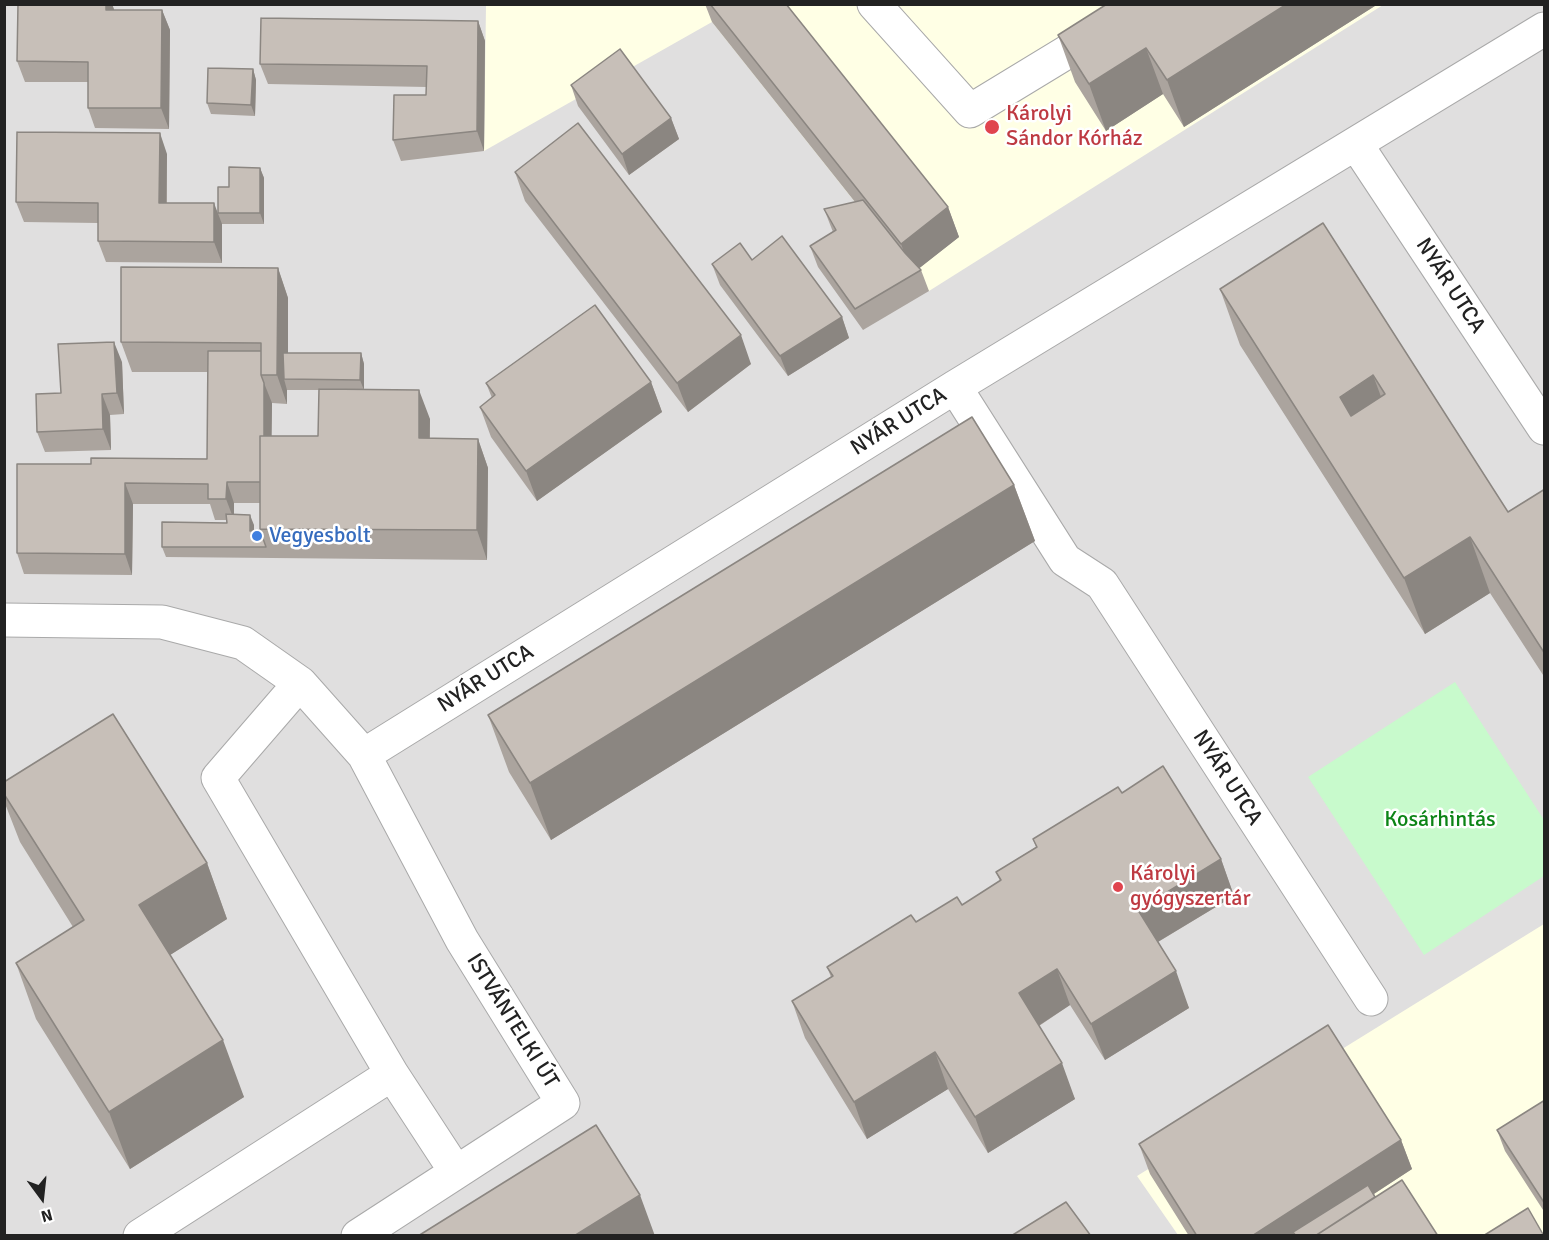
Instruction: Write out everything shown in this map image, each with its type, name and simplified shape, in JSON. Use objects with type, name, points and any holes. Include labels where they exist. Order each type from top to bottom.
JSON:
[{"type":"street","points":[[874,4],[970,111],[1146,4]]},
{"type":"street","name":"NYÁR UTCA","points":[[364,755],[955,387],[1545,29]]},
{"type":"street","name":"NYÁR UTCA","points":[[1356,144],[1545,428]]},
{"type":"street","name":"NYÁR UTCA","points":[[955,387],[1065,560],[1102,584],[1371,999]]},
{"type":"street","points":[[4,620],[162,622],[243,643],[300,683],[364,755]]},
{"type":"street","points":[[300,683],[218,778],[393,1074],[456,1172]]},
{"type":"street","name":"ISTVÁNTELKI ÚT","points":[[358,1236],[563,1103],[462,940],[364,755]]},
{"type":"street","points":[[140,1236],[393,1074]]},
{"type":"shaded area","points":[[5,5],[1544,5],[1544,1235],[5,1235]]},
{"type":"shaded area","name":"Károlyi Sándor Kórház","points":[[486,5],[1383,5],[929,291],[912,274],[712,22],[484,151]]},
{"type":"shaded area","points":[[1544,924],[1544,1235],[1178,1235],[1137,1176]]},
{"type":"green space","name":"Kosárhintás","points":[[1455,682],[1544,820],[1544,876],[1424,955],[1308,777]]},
{"type":"building","points":[[18,4],[106,4],[106,10],[162,10],[161,108],[88,108],[88,62],[17,61]]},
{"type":"building","points":[[710,4],[786,4],[948,207],[901,244]]},
{"type":"building","points":[[1107,4],[1287,4],[1167,80],[1146,48],[1089,84],[1058,35]]},
{"type":"building","points":[[261,18],[478,21],[477,131],[393,140],[394,95],[426,95],[427,66],[260,64]]},
{"type":"building","points":[[620,49],[671,118],[622,154],[571,85]]},
{"type":"building","points":[[208,68],[253,69],[251,105],[207,103]]},
{"type":"building","points":[[578,123],[741,335],[677,383],[515,172]]},
{"type":"building","points":[[17,132],[160,133],[159,203],[214,203],[214,242],[98,241],[98,203],[16,202]]},
{"type":"building","points":[[229,167],[260,168],[260,213],[218,213],[218,187],[229,187]]},
{"type":"building","points":[[863,200],[921,270],[855,309],[810,246],[836,230],[824,209]]},
{"type":"building","points":[[1323,223],[1508,512],[1545,489],[1545,654],[1470,537],[1404,578],[1220,289]],"holes":[[[1373,375],[1385,394],[1351,416],[1340,397]]]},
{"type":"building","points":[[782,236],[842,317],[780,356],[712,264],[740,243],[752,260]]},
{"type":"building","points":[[121,267],[278,268],[277,375],[261,375],[261,343],[121,342]]},
{"type":"building","points":[[595,305],[651,382],[526,471],[480,407],[495,395],[486,383]]},
{"type":"building","points":[[114,342],[117,393],[102,394],[103,429],[37,432],[36,394],[61,393],[58,344]]},
{"type":"building","points":[[208,351],[261,351],[261,375],[264,383],[264,436],[260,436],[260,482],[227,482],[226,499],[208,499],[208,484],[125,483],[125,554],[17,553],[17,464],[91,464],[91,458],[207,459]]},
{"type":"building","points":[[283,353],[361,353],[360,380],[284,379]]},
{"type":"building","points":[[319,389],[419,390],[419,438],[478,439],[477,530],[260,529],[260,436],[318,436]]},
{"type":"building","points":[[972,417],[1014,485],[530,783],[488,715]]},
{"type":"building","points":[[226,514],[250,515],[250,531],[260,530],[266,547],[162,547],[162,522],[227,523]]},
{"type":"building","points":[[113,714],[207,863],[139,905],[223,1040],[109,1112],[16,963],[84,920],[4,794],[4,782]]},
{"type":"building","points":[[1163,766],[1221,859],[1138,910],[1176,971],[1091,1024],[1057,969],[1019,993],[1062,1063],[975,1117],[935,1052],[854,1102],[792,1001],[833,976],[827,967],[911,915],[916,922],[957,897],[962,905],[1001,880],[996,872],[1037,847],[1033,839],[1118,787],[1122,793]]},
{"type":"building","points":[[1328,1025],[1401,1140],[1252,1236],[1197,1236],[1139,1144]]},
{"type":"building","points":[[1545,1100],[1545,1204],[1497,1130]]},
{"type":"building","points":[[596,1125],[640,1195],[574,1236],[418,1236]]},
{"type":"building","points":[[1402,1180],[1438,1236],[1315,1236]]},
{"type":"building","points":[[1368,1185],[1375,1197],[1315,1236],[1296,1236],[1293,1232]]},
{"type":"building","points":[[1066,1202],[1091,1236],[1011,1236]]},
{"type":"building","points":[[1528,1208],[1544,1236],[1483,1236]]},
{"type":"place","name":"Károlyi Sándor Kórház","points":[[992,127]]},
{"type":"place","name":"Vegyesbolt","points":[[257,536]]},
{"type":"place","name":"Károlyi gyógyszertár","points":[[1118,887]]}]
